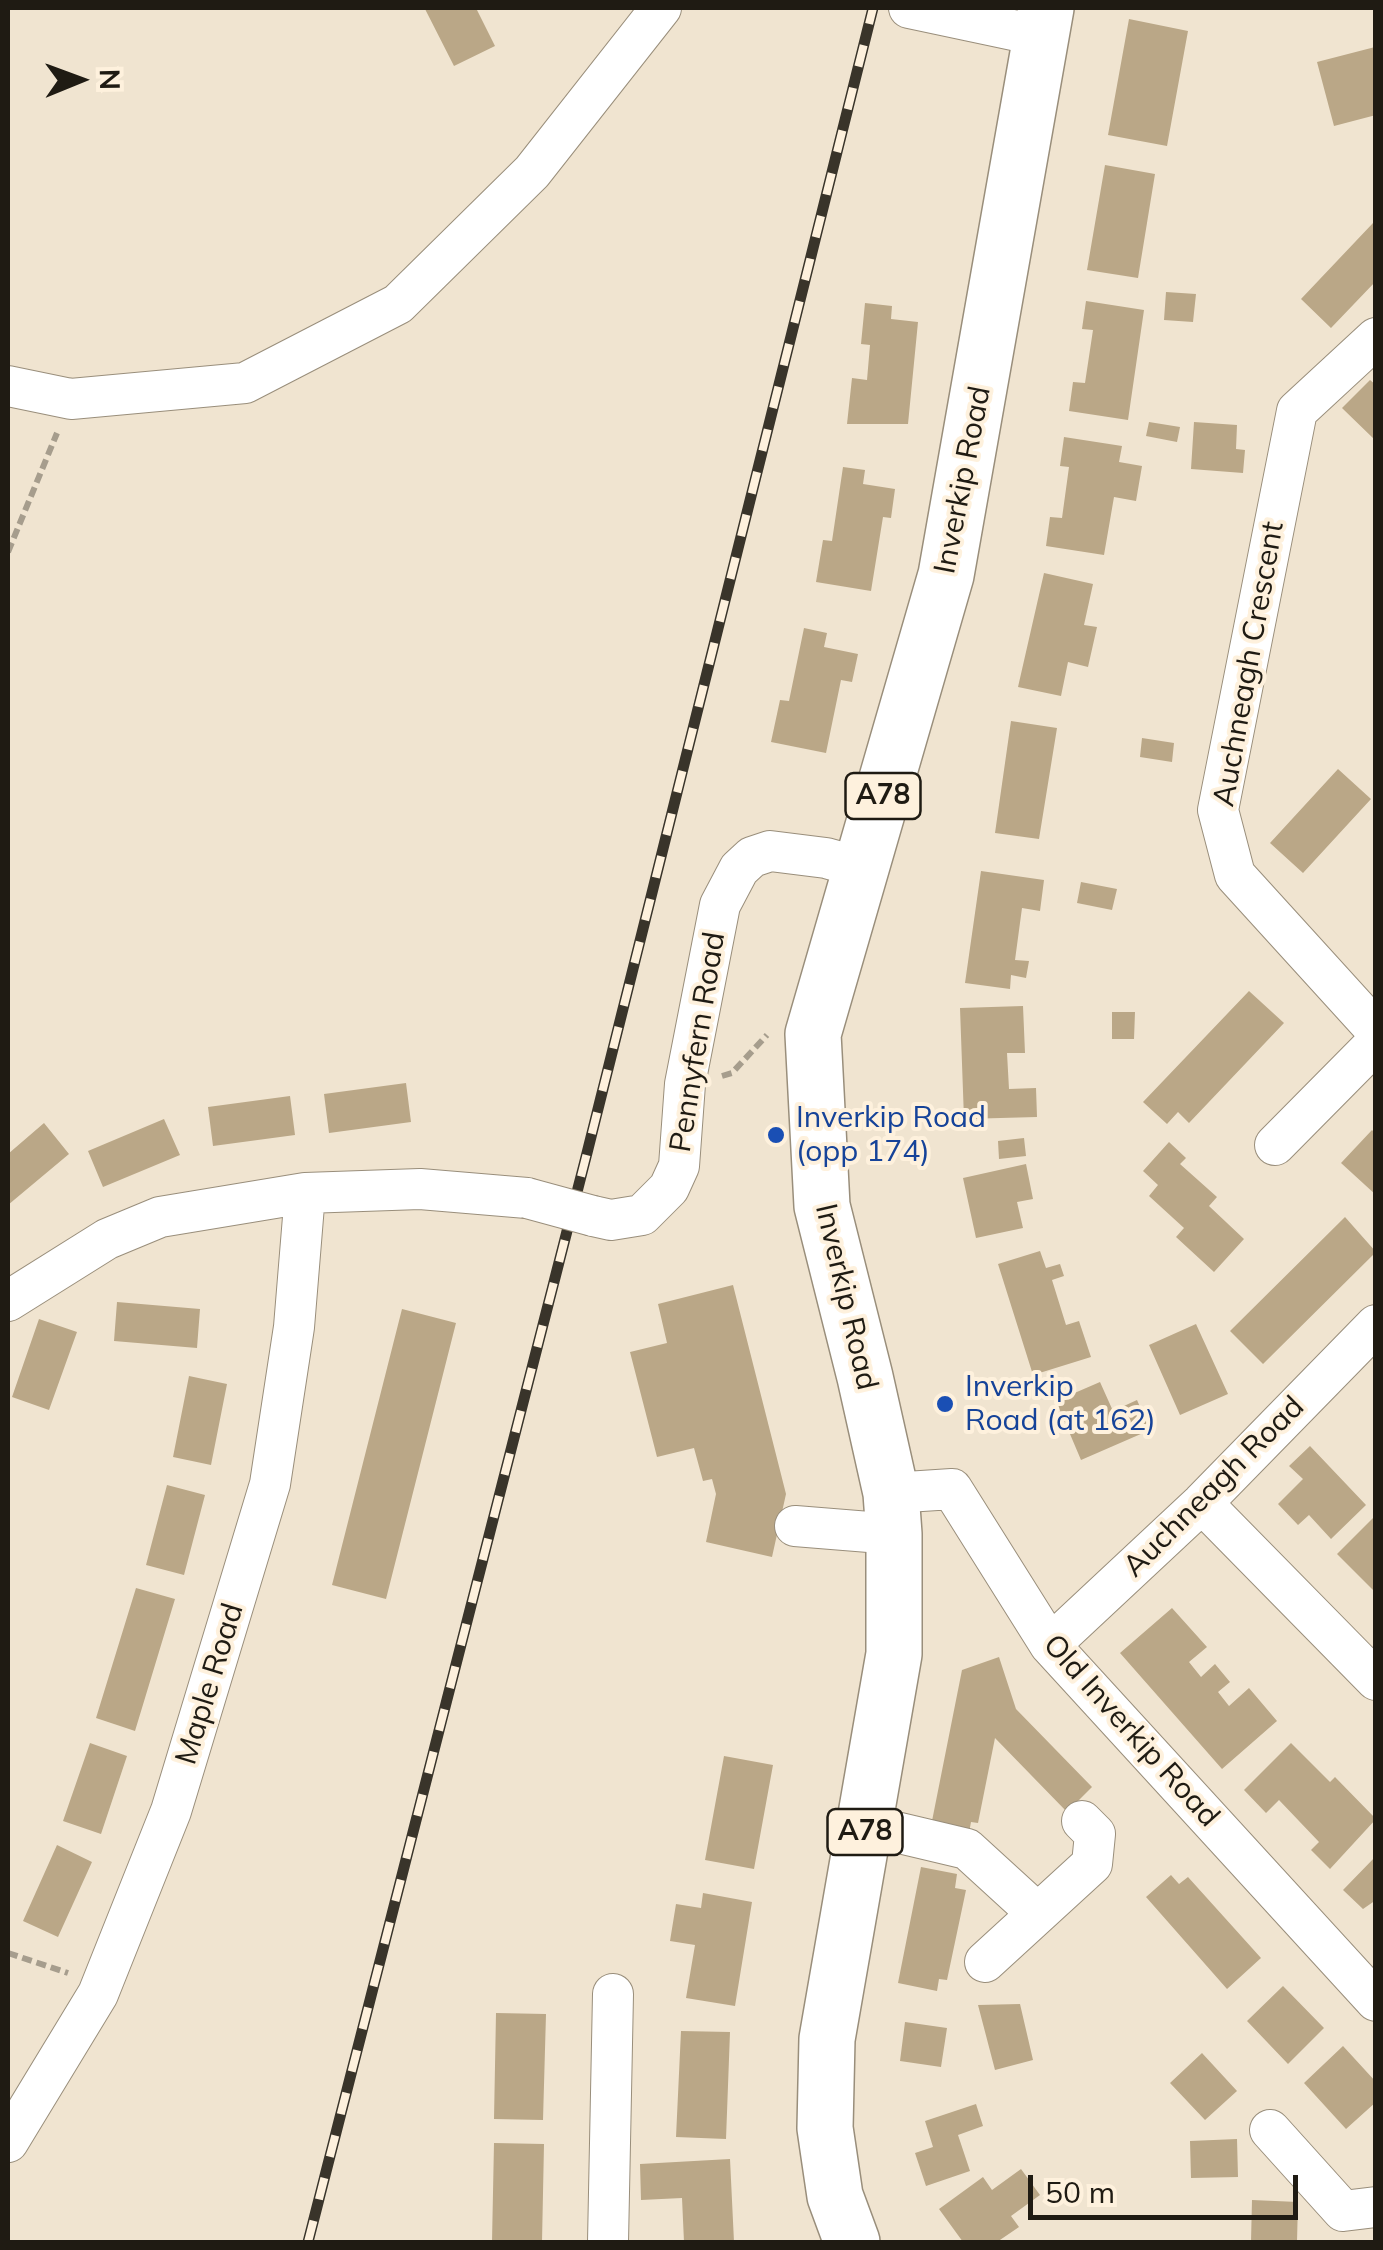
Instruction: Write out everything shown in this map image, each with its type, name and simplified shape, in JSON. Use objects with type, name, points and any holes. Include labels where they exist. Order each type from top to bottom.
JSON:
[{"type":"highway","name":"Inverkip Road","points":[[852,2242],[835,2196],[825,2128],[826,2039],[894,1654],[892,1514],[822,1206],[816,1026],[946,576],[1043,22]]},
{"type":"street","points":[[8,386],[71,399],[245,384],[398,304],[532,172],[661,8]]},
{"type":"street","points":[[922,11],[1043,22]]},
{"type":"street","name":"Auchneagh Crescent","points":[[1376,338],[1298,411],[1218,810],[1235,874],[1376,1030]]},
{"type":"street","name":"Pennyfern Road","points":[[8,1301],[107,1238],[160,1217],[304,1193],[420,1189],[527,1198],[611,1220],[642,1215],[669,1188],[684,1138],[685,1084],[720,905],[739,870],[752,857],[770,851],[792,852],[862,868]]},
{"type":"street","points":[[1275,1145],[1376,1042]]},
{"type":"street","name":"Maple Road","points":[[8,2142],[101,1984],[171,1812],[270,1484],[294,1326],[304,1193]]},
{"type":"street","name":"Auchneagh Road","points":[[1050,1645],[1202,1503],[1376,1324]]},
{"type":"street","name":"Old Inverkip Road","points":[[892,1514],[952,1488],[1050,1645],[1376,2000]]},
{"type":"street","points":[[1202,1503],[1376,1680]]},
{"type":"street","points":[[795,1526],[892,1514]]},
{"type":"street","points":[[985,1962],[1092,1864],[1095,1834],[1082,1822]]},
{"type":"street","points":[[866,1825],[967,1849],[1038,1913]]},
{"type":"street","points":[[608,2242],[613,1994]]},
{"type":"street","points":[[1270,2130],[1343,2211],[1376,2207]]},
{"type":"path","points":[[8,552],[71,399]]},
{"type":"path","points":[[685,1084],[732,1073],[772,1030],[816,1026]]},
{"type":"path","points":[[8,1953],[101,1984]]},
{"type":"building","points":[[476,8],[495,46],[454,66],[425,9]]},
{"type":"building","points":[[1129,19],[1188,31],[1167,146],[1108,135]]},
{"type":"building","points":[[1375,47],[1376,115],[1334,126],[1317,62]]},
{"type":"building","points":[[1105,165],[1155,174],[1138,278],[1087,270]]},
{"type":"building","points":[[1373,223],[1376,281],[1331,328],[1301,299]]},
{"type":"building","points":[[1166,292],[1196,294],[1193,322],[1164,320]]},
{"type":"building","points":[[1086,301],[1144,310],[1128,420],[1069,411],[1073,382],[1085,383],[1093,330],[1082,329]]},
{"type":"building","points":[[865,303],[892,306],[891,319],[918,322],[908,424],[847,424],[852,378],[867,380],[870,345],[861,344]]},
{"type":"building","points":[[1370,380],[1376,385],[1376,441],[1342,408]]},
{"type":"building","points":[[1149,422],[1180,427],[1177,442],[1146,436]]},
{"type":"building","points":[[1194,422],[1237,425],[1236,449],[1245,450],[1243,473],[1191,469]]},
{"type":"building","points":[[1064,437],[1122,446],[1119,462],[1142,466],[1136,501],[1114,497],[1104,555],[1046,546],[1050,517],[1062,518],[1069,467],[1060,466]]},
{"type":"building","points":[[843,467],[865,470],[863,484],[895,489],[891,518],[883,517],[871,591],[816,582],[823,540],[832,541]]},
{"type":"building","points":[[1044,573],[1093,584],[1084,625],[1097,627],[1088,667],[1068,662],[1061,696],[1018,687]]},
{"type":"building","points":[[804,628],[827,633],[824,647],[858,654],[852,682],[841,680],[826,753],[771,742],[780,700],[789,701]]},
{"type":"building","points":[[1011,721],[1057,728],[1039,839],[995,833]]},
{"type":"building","points":[[1142,738],[1174,743],[1172,762],[1140,757]]},
{"type":"building","points":[[1338,769],[1371,799],[1303,873],[1270,843]]},
{"type":"building","points":[[981,871],[1044,880],[1040,911],[1022,908],[1015,960],[1029,961],[1026,978],[1011,975],[1010,989],[965,983]]},
{"type":"building","points":[[1081,882],[1117,889],[1112,910],[1077,903]]},
{"type":"building","points":[[1249,991],[1284,1023],[1189,1123],[1178,1112],[1167,1124],[1143,1102]]},
{"type":"building","points":[[1023,1006],[1025,1053],[1007,1053],[1009,1089],[1036,1088],[1037,1117],[964,1119],[960,1008]]},
{"type":"building","points":[[1112,1012],[1135,1012],[1134,1039],[1112,1039]]},
{"type":"building","points":[[406,1083],[411,1122],[329,1133],[324,1094]]},
{"type":"building","points":[[290,1096],[295,1135],[213,1146],[208,1107]]},
{"type":"building","points":[[164,1119],[180,1155],[103,1187],[88,1151]]},
{"type":"building","points":[[44,1123],[69,1154],[8,1205],[8,1154]]},
{"type":"building","points":[[1372,1130],[1376,1134],[1376,1195],[1341,1163]]},
{"type":"building","points":[[1024,1138],[1026,1156],[999,1159],[998,1141]]},
{"type":"building","points":[[1169,1142],[1186,1158],[1180,1164],[1217,1197],[1209,1206],[1244,1239],[1214,1272],[1176,1237],[1184,1228],[1149,1196],[1158,1185],[1143,1171]]},
{"type":"building","points":[[1026,1164],[1033,1199],[1017,1202],[1023,1228],[976,1238],[963,1178]]},
{"type":"building","points":[[1345,1217],[1376,1252],[1263,1364],[1230,1331]]},
{"type":"building","points":[[1040,1251],[1046,1268],[1060,1264],[1064,1276],[1052,1280],[1066,1325],[1079,1321],[1091,1357],[1033,1375],[998,1264]]},
{"type":"building","points":[[733,1285],[786,1494],[772,1557],[706,1542],[716,1494],[712,1479],[703,1481],[694,1448],[657,1457],[630,1352],[667,1343],[658,1304]]},
{"type":"building","points":[[117,1302],[200,1309],[197,1348],[114,1341]]},
{"type":"building","points":[[402,1309],[456,1323],[386,1599],[332,1585]]},
{"type":"building","points":[[39,1319],[77,1332],[49,1410],[12,1397]]},
{"type":"building","points":[[1196,1324],[1228,1394],[1180,1415],[1149,1345]]},
{"type":"building","points":[[189,1376],[227,1384],[211,1465],[173,1457]]},
{"type":"building","points":[[1100,1382],[1113,1411],[1137,1400],[1150,1430],[1081,1460],[1056,1401]]},
{"type":"building","points":[[1310,1446],[1366,1505],[1331,1539],[1309,1515],[1298,1525],[1278,1504],[1303,1479],[1289,1466]]},
{"type":"building","points":[[167,1485],[205,1495],[184,1575],[146,1565]]},
{"type":"building","points":[[1376,1515],[1376,1593],[1337,1554]]},
{"type":"building","points":[[136,1588],[175,1599],[135,1731],[96,1718]]},
{"type":"building","points":[[1172,1608],[1207,1647],[1189,1662],[1201,1677],[1215,1664],[1230,1682],[1218,1692],[1229,1706],[1249,1688],[1277,1721],[1222,1769],[1120,1653]]},
{"type":"building","points":[[999,1657],[1016,1709],[1092,1787],[1067,1812],[995,1738],[978,1823],[971,1822],[969,1833],[931,1826],[962,1670]]},
{"type":"building","points":[[90,1743],[127,1756],[101,1834],[63,1821]]},
{"type":"building","points":[[1291,1743],[1330,1782],[1335,1777],[1376,1819],[1330,1869],[1311,1850],[1319,1842],[1279,1800],[1266,1813],[1244,1790]]},
{"type":"building","points":[[724,1756],[773,1765],[754,1869],[705,1860]]},
{"type":"building","points":[[57,1845],[92,1862],[58,1937],[23,1921]]},
{"type":"building","points":[[1376,1856],[1376,1900],[1363,1909],[1343,1890]]},
{"type":"building","points":[[921,1867],[957,1874],[955,1888],[966,1890],[947,1980],[939,1979],[937,1991],[898,1983]]},
{"type":"building","points":[[1171,1875],[1179,1884],[1188,1877],[1261,1958],[1227,1989],[1146,1897]]},
{"type":"building","points":[[703,1893],[752,1902],[735,2006],[686,1998],[695,1945],[670,1941],[676,1904],[701,1908]]},
{"type":"building","points":[[1283,1986],[1324,2028],[1288,2064],[1247,2021]]},
{"type":"building","points":[[1020,2004],[1033,2060],[995,2070],[978,2005]]},
{"type":"building","points":[[496,2013],[546,2014],[543,2120],[494,2119]]},
{"type":"building","points":[[905,2022],[947,2028],[941,2067],[900,2061]]},
{"type":"building","points":[[681,2031],[730,2032],[726,2139],[676,2137]]},
{"type":"building","points":[[1343,2046],[1376,2082],[1376,2102],[1346,2129],[1304,2083]]},
{"type":"building","points":[[1202,2053],[1237,2091],[1205,2120],[1170,2083]]},
{"type":"building","points":[[976,2104],[983,2126],[958,2135],[970,2171],[926,2186],[915,2153],[933,2147],[925,2121]]},
{"type":"building","points":[[1237,2139],[1238,2177],[1191,2178],[1190,2141]]},
{"type":"building","points":[[494,2143],[544,2144],[542,2242],[492,2242]]},
{"type":"building","points":[[730,2159],[734,2242],[684,2242],[682,2198],[641,2200],[640,2164]]},
{"type":"building","points":[[1021,2169],[1040,2195],[1011,2216],[1019,2227],[997,2242],[963,2242],[939,2209],[983,2177],[992,2190]]},
{"type":"building","points":[[1252,2200],[1298,2202],[1297,2242],[1251,2242]]},
{"type":"railway","points":[[308,2242],[587,1153],[873,8]]},
{"type":"place","name":"Inverkip Road (opp 174)","points":[[776,1135]]},
{"type":"place","name":"Inverkip Road (at 162)","points":[[945,1404]]}]
